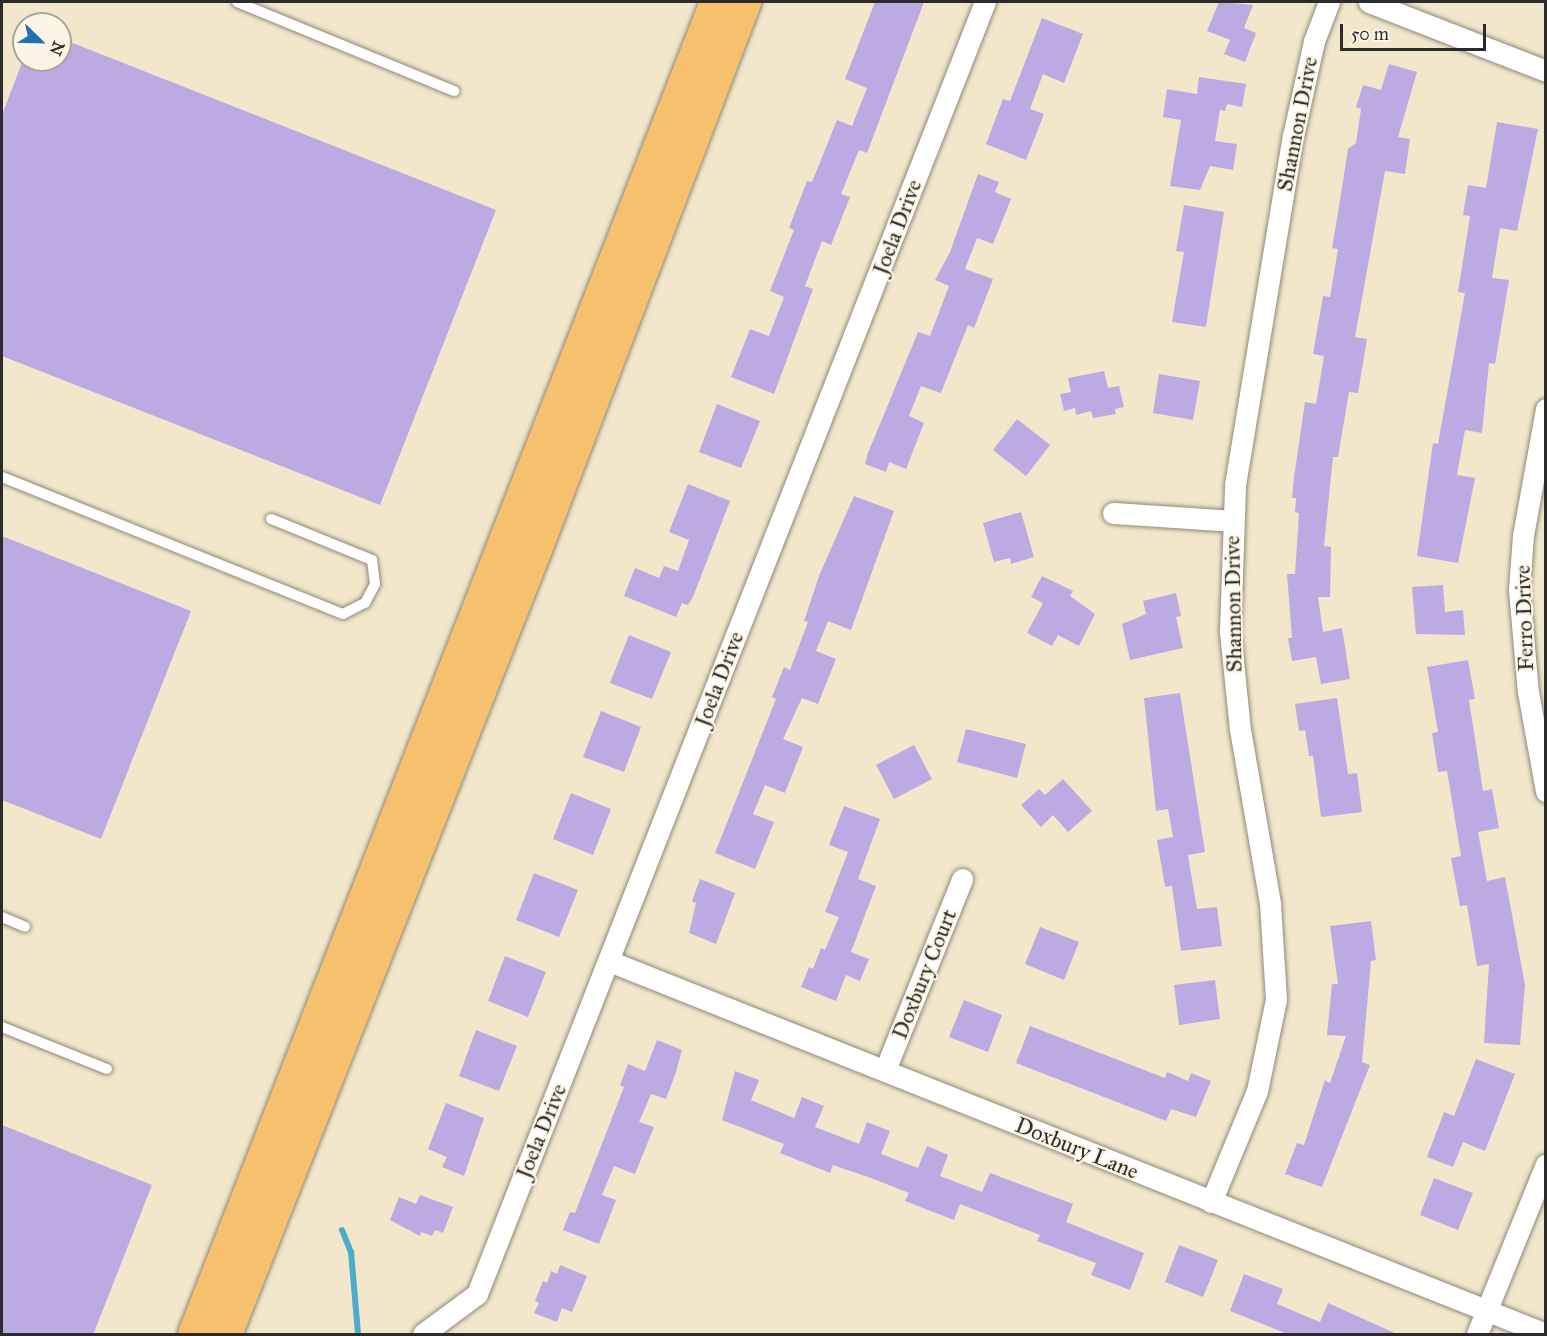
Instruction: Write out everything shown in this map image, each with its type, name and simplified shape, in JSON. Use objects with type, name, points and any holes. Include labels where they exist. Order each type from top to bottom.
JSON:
[{"type":"highway","points":[[194,1335],[716,2]]},
{"type":"highway","points":[[225,1335],[535,549],[744,2]]},
{"type":"street","name":"Joela Drive","points":[[423,1335],[477,1294],[985,2]]},
{"type":"street","name":"Shannon Drive","points":[[1211,1202],[1257,1091],[1276,999],[1270,903],[1240,730],[1234,672],[1232,521],[1234,485],[1293,136],[1314,41],[1329,2]]},
{"type":"street","points":[[1369,2],[1545,71]]},
{"type":"street","name":"Ferro Drive","points":[[1545,409],[1524,535],[1519,590],[1528,692],[1545,791]]},
{"type":"street","points":[[1113,513],[1232,521]]},
{"type":"street","name":"Doxbury Court","points":[[885,1070],[962,879]]},
{"type":"street","name":"Doxbury Lane","points":[[609,961],[1545,1334]]},
{"type":"street","points":[[1477,1335],[1545,1164]]},
{"type":"lane","points":[[237,2],[454,91]]},
{"type":"lane","points":[[2,477],[343,614],[365,603],[375,584],[372,560],[271,519]]},
{"type":"lane","points":[[2,917],[25,927]]},
{"type":"lane","points":[[2,1027],[106,1069]]},
{"type":"building","points":[[875,2],[924,2],[867,153],[859,150],[841,194],[850,197],[831,245],[822,241],[805,286],[813,289],[774,394],[731,377],[750,329],[769,336],[784,297],[770,291],[794,230],[789,228],[807,181],[812,182],[837,120],[852,126],[867,88],[845,79]]},
{"type":"building","points":[[1219,2],[1253,5],[1244,28],[1256,33],[1245,62],[1224,54],[1230,40],[1207,31]]},
{"type":"building","points":[[1042,18],[1083,34],[1064,83],[1043,74],[1030,109],[1044,114],[1026,160],[986,144],[1003,99],[1010,101]]},
{"type":"building","points":[[72,43],[496,210],[380,505],[2,356],[2,115],[18,72],[72,72]]},
{"type":"building","points":[[1389,64],[1417,72],[1398,137],[1410,139],[1405,174],[1385,171],[1355,337],[1367,339],[1358,393],[1349,392],[1338,457],[1333,457],[1324,546],[1331,547],[1330,597],[1318,597],[1323,632],[1342,628],[1350,679],[1321,684],[1316,657],[1292,661],[1288,638],[1292,638],[1287,574],[1295,574],[1299,513],[1295,512],[1296,498],[1292,498],[1294,477],[1305,402],[1316,404],[1324,356],[1313,354],[1323,296],[1330,297],[1338,249],[1332,248],[1348,149],[1356,143],[1361,109],[1356,107],[1363,85],[1381,90]]},
{"type":"building","points":[[1199,77],[1246,84],[1242,107],[1227,104],[1225,111],[1220,110],[1215,141],[1237,144],[1233,170],[1210,166],[1200,190],[1170,186],[1181,120],[1163,117],[1167,89],[1197,94]]},
{"type":"building","points":[[1497,122],[1538,129],[1517,231],[1500,228],[1492,278],[1509,280],[1495,364],[1489,363],[1482,433],[1465,430],[1457,475],[1475,478],[1458,563],[1417,556],[1433,443],[1438,444],[1465,293],[1458,292],[1470,216],[1463,215],[1468,185],[1486,188]]},
{"type":"building","points":[[978,174],[999,182],[995,192],[1011,199],[993,244],[977,238],[965,269],[993,279],[974,328],[968,325],[941,393],[921,386],[909,416],[924,423],[906,469],[889,462],[886,472],[865,464],[868,453],[918,332],[930,336],[949,286],[935,280],[950,252]]},
{"type":"building","points":[[1184,205],[1224,212],[1206,327],[1172,322],[1184,252],[1176,251]]},
{"type":"building","points":[[1104,371],[1108,388],[1119,386],[1124,407],[1115,409],[1116,414],[1093,418],[1091,411],[1076,415],[1075,408],[1064,411],[1060,394],[1071,392],[1068,378]]},
{"type":"building","points":[[1159,374],[1200,381],[1193,420],[1153,413]]},
{"type":"building","points":[[717,404],[760,421],[741,468],[699,452]]},
{"type":"building","points":[[1017,419],[1050,445],[1026,476],[993,450]]},
{"type":"building","points":[[688,484],[730,501],[693,597],[688,605],[682,603],[676,617],[624,596],[635,568],[659,578],[664,566],[678,571],[689,540],[669,532]]},
{"type":"building","points":[[854,496],[894,511],[851,630],[828,621],[816,651],[836,659],[818,704],[802,698],[783,739],[803,747],[785,793],[765,785],[753,814],[774,822],[755,869],[715,853],[776,699],[772,697],[784,667],[790,670],[808,622],[804,621],[819,576]]},
{"type":"building","points":[[1021,512],[1034,557],[1011,564],[1010,558],[994,562],[983,523]]},
{"type":"building","points":[[2,536],[191,611],[101,839],[2,800]]},
{"type":"building","points":[[1042,576],[1073,591],[1070,596],[1095,614],[1079,646],[1058,635],[1052,646],[1027,633],[1043,603],[1031,597]]},
{"type":"building","points":[[1443,585],[1445,612],[1463,610],[1465,635],[1416,634],[1412,587]]},
{"type":"building","points":[[1176,593],[1181,616],[1176,617],[1183,648],[1130,660],[1122,624],[1146,614],[1143,601]]},
{"type":"building","points":[[629,635],[671,652],[652,699],[610,683]]},
{"type":"building","points":[[1468,660],[1475,699],[1469,700],[1483,791],[1492,789],[1499,828],[1478,832],[1487,881],[1505,877],[1525,985],[1520,1045],[1484,1043],[1489,964],[1477,966],[1467,905],[1460,906],[1451,858],[1461,856],[1447,771],[1438,772],[1432,733],[1438,732],[1427,667]]},
{"type":"building","points":[[1180,693],[1205,852],[1188,855],[1197,909],[1217,907],[1222,946],[1181,951],[1172,886],[1165,887],[1157,840],[1173,837],[1168,809],[1156,811],[1144,698]]},
{"type":"building","points":[[1337,698],[1348,774],[1357,773],[1362,812],[1321,817],[1313,756],[1309,756],[1305,730],[1299,731],[1295,704]]},
{"type":"building","points":[[601,711],[641,727],[624,772],[583,757]]},
{"type":"building","points":[[966,729],[1026,744],[1017,778],[957,762]]},
{"type":"building","points":[[914,745],[932,779],[894,799],[876,765]]},
{"type":"building","points":[[1063,779],[1092,811],[1068,832],[1053,815],[1041,827],[1021,805],[1039,789],[1045,795]]},
{"type":"building","points":[[571,793],[611,809],[593,855],[553,839]]},
{"type":"building","points":[[844,806],[880,819],[858,879],[876,886],[851,952],[869,959],[860,981],[846,975],[836,1001],[801,987],[809,967],[813,969],[821,948],[825,950],[839,917],[825,912],[848,852],[829,845]]},
{"type":"building","points":[[534,873],[578,890],[559,937],[516,920]]},
{"type":"building","points":[[700,879],[735,893],[716,944],[689,933],[696,903],[692,901]]},
{"type":"building","points":[[1371,921],[1376,960],[1371,961],[1362,1062],[1370,1065],[1322,1187],[1285,1174],[1297,1143],[1304,1145],[1325,1080],[1330,1083],[1346,1036],[1327,1035],[1332,984],[1338,984],[1330,926]]},
{"type":"building","points":[[1040,927],[1079,942],[1064,980],[1025,964]]},
{"type":"building","points":[[505,956],[546,972],[528,1017],[488,1001]]},
{"type":"building","points":[[1215,980],[1220,1019],[1179,1025],[1174,985]]},
{"type":"building","points":[[964,1000],[1002,1015],[988,1052],[949,1037]]},
{"type":"building","points":[[1030,1026],[1165,1078],[1167,1072],[1188,1081],[1191,1073],[1211,1081],[1196,1117],[1171,1109],[1166,1121],[1016,1063]]},
{"type":"building","points":[[476,1030],[517,1046],[499,1091],[459,1076]]},
{"type":"building","points":[[657,1040],[682,1050],[676,1072],[666,1099],[651,1094],[639,1122],[654,1127],[635,1174],[614,1166],[602,1195],[616,1200],[599,1244],[563,1230],[570,1212],[575,1213],[624,1087],[620,1085],[628,1064],[645,1071]]},
{"type":"building","points":[[1476,1059],[1515,1074],[1485,1151],[1463,1142],[1453,1167],[1427,1157],[1444,1112],[1454,1116]]},
{"type":"building","points":[[735,1071],[759,1080],[751,1100],[794,1118],[802,1097],[824,1106],[815,1127],[859,1144],[867,1122],[890,1131],[881,1154],[918,1168],[927,1146],[948,1155],[940,1176],[982,1192],[990,1173],[1073,1204],[1066,1222],[1144,1253],[1130,1290],[1091,1275],[1096,1263],[1037,1241],[1040,1235],[960,1204],[954,1220],[905,1201],[909,1193],[871,1178],[833,1165],[830,1173],[780,1153],[784,1144],[722,1120]]},
{"type":"building","points":[[446,1103],[484,1118],[464,1176],[442,1167],[447,1157],[428,1149]]},
{"type":"building","points":[[2,1125],[152,1185],[93,1335],[2,1335]]},
{"type":"building","points":[[1434,1178],[1473,1193],[1458,1230],[1420,1215]]},
{"type":"building","points":[[420,1195],[453,1207],[443,1233],[435,1230],[432,1236],[421,1232],[420,1236],[390,1220],[399,1197],[416,1204]]},
{"type":"building","points":[[1179,1245],[1218,1260],[1203,1297],[1165,1282]]},
{"type":"building","points":[[560,1265],[587,1276],[572,1312],[562,1308],[557,1322],[534,1313],[539,1303],[535,1301],[543,1281],[547,1283],[551,1271],[557,1274]]},
{"type":"building","points":[[1244,1274],[1283,1289],[1277,1304],[1320,1322],[1328,1303],[1399,1335],[1290,1335],[1230,1311]]},
{"type":"waterway","points":[[342,1230],[351,1252],[358,1334]]}]
